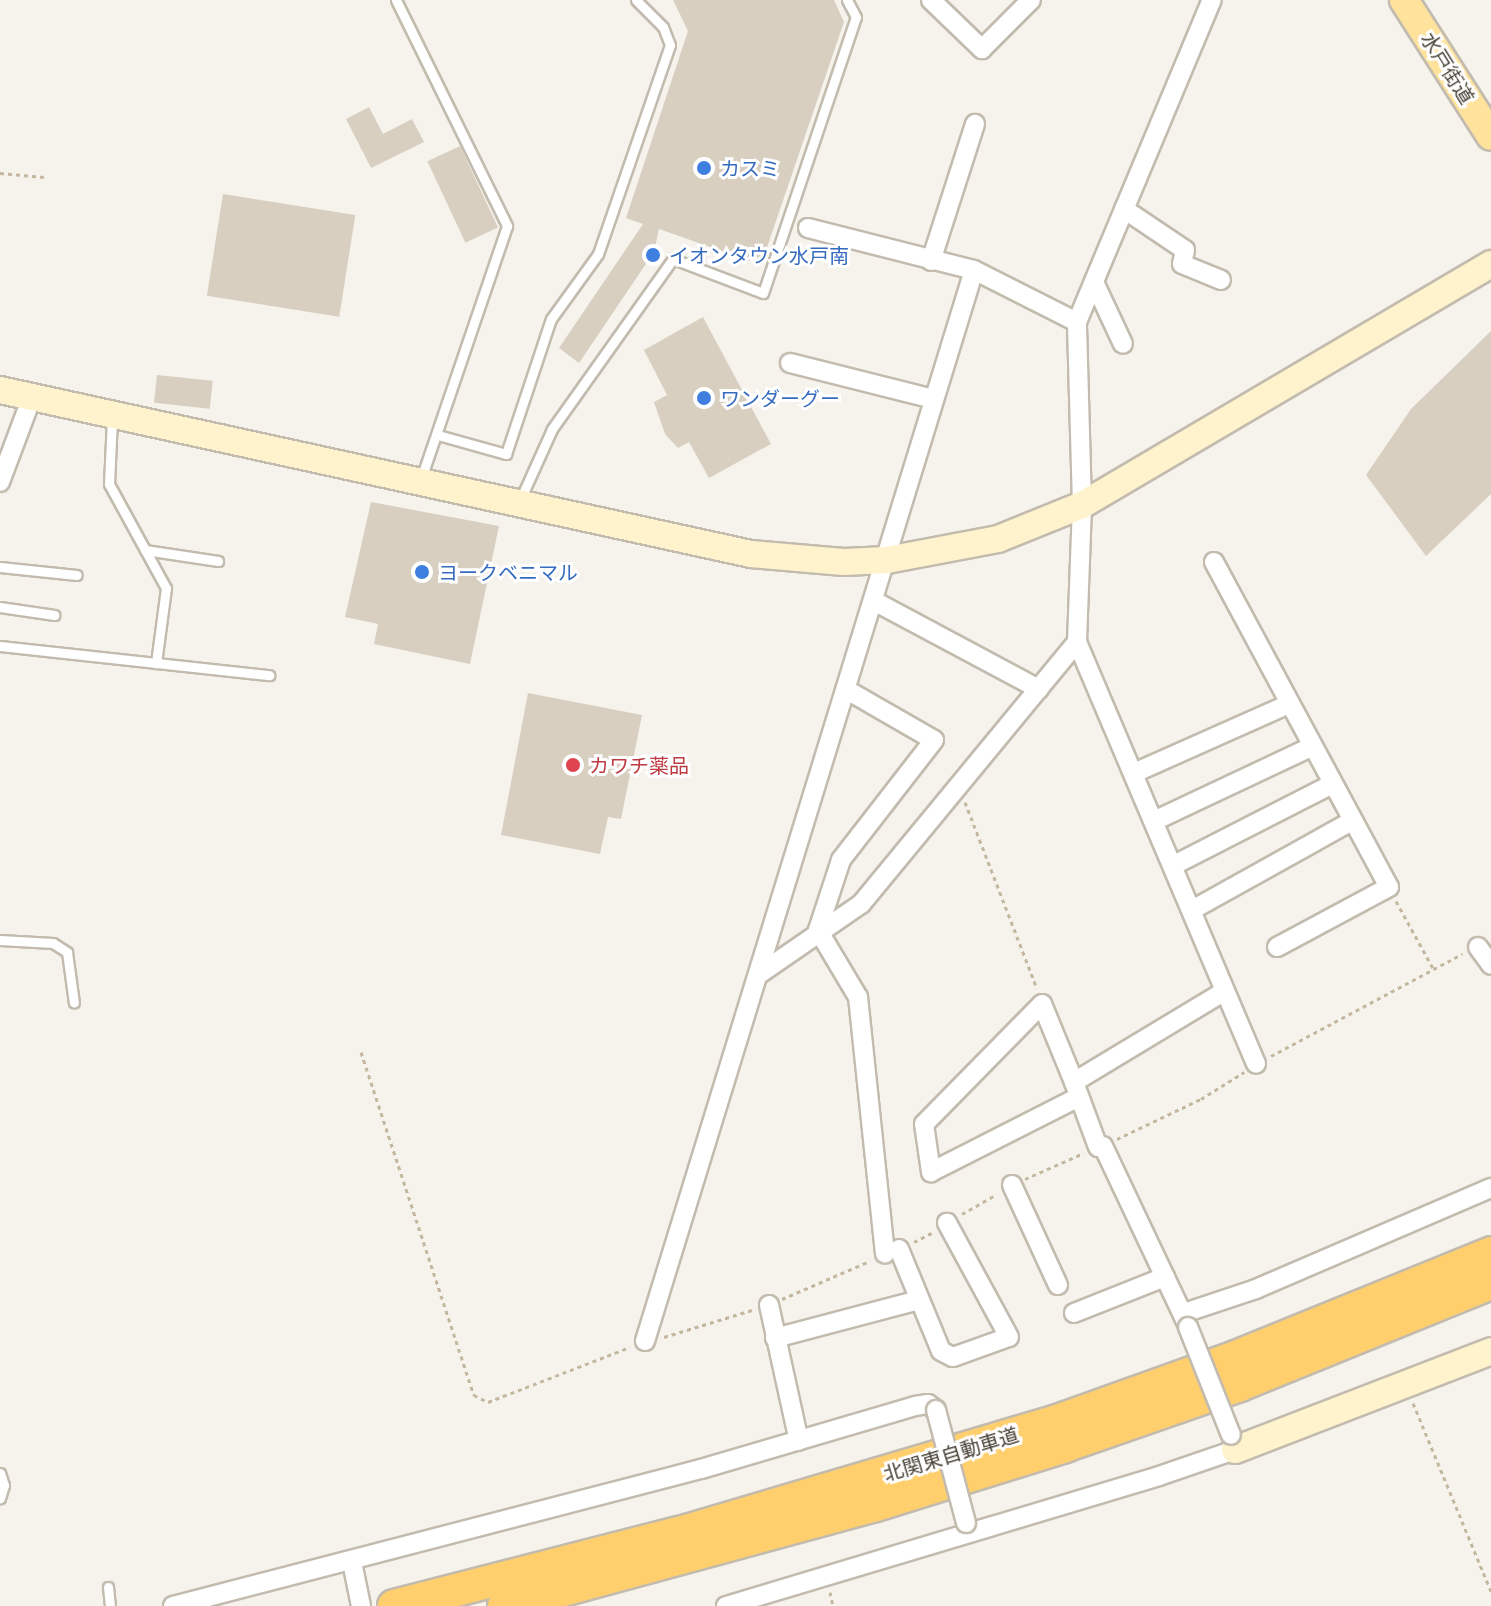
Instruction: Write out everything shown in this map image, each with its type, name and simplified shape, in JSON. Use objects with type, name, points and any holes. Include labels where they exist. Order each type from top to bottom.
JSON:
[{"type":"highway","name":"北関東自動車道","points":[[394,1606],[717,1523],[1057,1421],[1233,1358],[1491,1253]]},
{"type":"highway","name":"北関東自動車道","points":[[504,1606],[845,1514],[1065,1446],[1240,1385],[1491,1283]]},
{"type":"main road","name":"水戸街道","points":[[1404,0],[1491,136]]},
{"type":"street","points":[[931,0],[982,49],[1031,0]]},
{"type":"street","points":[[1212,0],[1077,322],[1082,505],[1077,642],[1156,820],[1256,1064]]},
{"type":"street","points":[[931,261],[975,124]]},
{"type":"street","points":[[1124,209],[1185,250],[1182,264],[1221,280]]},
{"type":"street","points":[[808,228],[974,270],[1077,322]]},
{"type":"street","points":[[0,390],[763,555],[887,560],[998,539],[1082,505],[1491,264]]},
{"type":"street","points":[[645,1341],[974,270]]},
{"type":"street","points":[[1094,282],[1123,344]]},
{"type":"street","points":[[790,363],[933,399]]},
{"type":"street","points":[[0,482],[32,397]]},
{"type":"street","points":[[1214,562],[1389,887],[1277,947]]},
{"type":"street","points":[[874,601],[1039,689]]},
{"type":"street","points":[[758,975],[818,930],[861,904],[1077,642]]},
{"type":"street","points":[[847,690],[934,740],[841,860],[818,930],[858,997],[892,1251],[919,1300],[941,1351],[953,1357],[1009,1337],[947,1223]]},
{"type":"street","points":[[1134,773],[1289,704]]},
{"type":"street","points":[[1156,820],[1311,747]]},
{"type":"street","points":[[1174,865],[1332,784]]},
{"type":"street","points":[[1192,910],[1352,821]]},
{"type":"street","points":[[1478,947],[1491,965]]},
{"type":"street","points":[[1225,991],[1076,1089],[931,1172],[924,1124],[1042,1004],[1076,1089],[1100,1146],[1186,1320],[1233,1443]]},
{"type":"street","points":[[1012,1185],[1058,1285]]},
{"type":"street","points":[[1186,1320],[1491,1188]]},
{"type":"street","points":[[1074,1313],[1165,1277]]},
{"type":"street","points":[[775,1338],[919,1300]]},
{"type":"street","points":[[769,1305],[799,1441]]},
{"type":"street","points":[[726,1606],[1406,1386],[1491,1351]]},
{"type":"street","points":[[173,1606],[353,1567],[928,1404],[936,1410],[968,1529]]},
{"type":"street","points":[[353,1567],[361,1606]]},
{"type":"lane","points":[[396,0],[507,226],[420,482]]},
{"type":"lane","points":[[438,435],[506,454],[551,319],[598,254],[670,45],[663,27],[636,0]]},
{"type":"lane","points":[[519,503],[552,429],[673,259],[763,293],[856,17],[847,0]]},
{"type":"lane","points":[[112,415],[109,484],[166,588],[156,663]]},
{"type":"lane","points":[[145,550],[218,561]]},
{"type":"lane","points":[[0,567],[77,575]]},
{"type":"lane","points":[[0,607],[54,615]]},
{"type":"lane","points":[[0,646],[269,675]]},
{"type":"lane","points":[[0,940],[53,943],[67,952],[74,1003]]},
{"type":"lane","points":[[0,1473],[4,1485],[0,1498]]},
{"type":"lane","points":[[108,1587],[110,1606]]},
{"type":"path","points":[[0,173],[44,177]]},
{"type":"path","points":[[958,786],[1042,1004]]},
{"type":"path","points":[[1389,887],[1434,969]]},
{"type":"path","points":[[361,1052],[480,1401],[645,1341],[769,1305],[892,1251],[1012,1185],[1201,1099],[1256,1064],[1478,947]]},
{"type":"path","points":[[1406,1386],[1491,1591]]},
{"type":"building","points":[[673,0],[834,0],[844,22],[761,265],[659,229],[654,252],[579,363],[559,348],[643,224],[626,218],[688,31]]},
{"type":"building","points":[[369,107],[383,134],[412,119],[424,142],[371,168],[346,119]]},
{"type":"building","points":[[460,146],[498,228],[465,243],[427,161]]},
{"type":"building","points":[[223,194],[355,215],[339,317],[207,296]]},
{"type":"building","name":"ワンダーグー","points":[[703,317],[771,444],[709,478],[689,442],[678,448],[665,434],[654,402],[667,395],[644,350]]},
{"type":"building","points":[[1491,331],[1491,494],[1426,556],[1366,475],[1411,409]]},
{"type":"building","points":[[157,375],[213,381],[210,409],[154,403]]},
{"type":"building","name":"ヨークベニマル","points":[[371,502],[499,526],[470,664],[374,644],[378,624],[345,617]]},
{"type":"building","name":"カワチ薬品","points":[[528,693],[642,715],[621,819],[608,817],[600,854],[501,835]]},
{"type":"place","name":"カスミ","points":[[704,168]]},
{"type":"place","name":"イオンタウン水戸南","points":[[653,255]]},
{"type":"place","name":"ワンダーグー","points":[[704,398]]},
{"type":"place","name":"ヨークベニマル","points":[[422,572]]},
{"type":"place","name":"カワチ薬品","points":[[573,765]]}]
